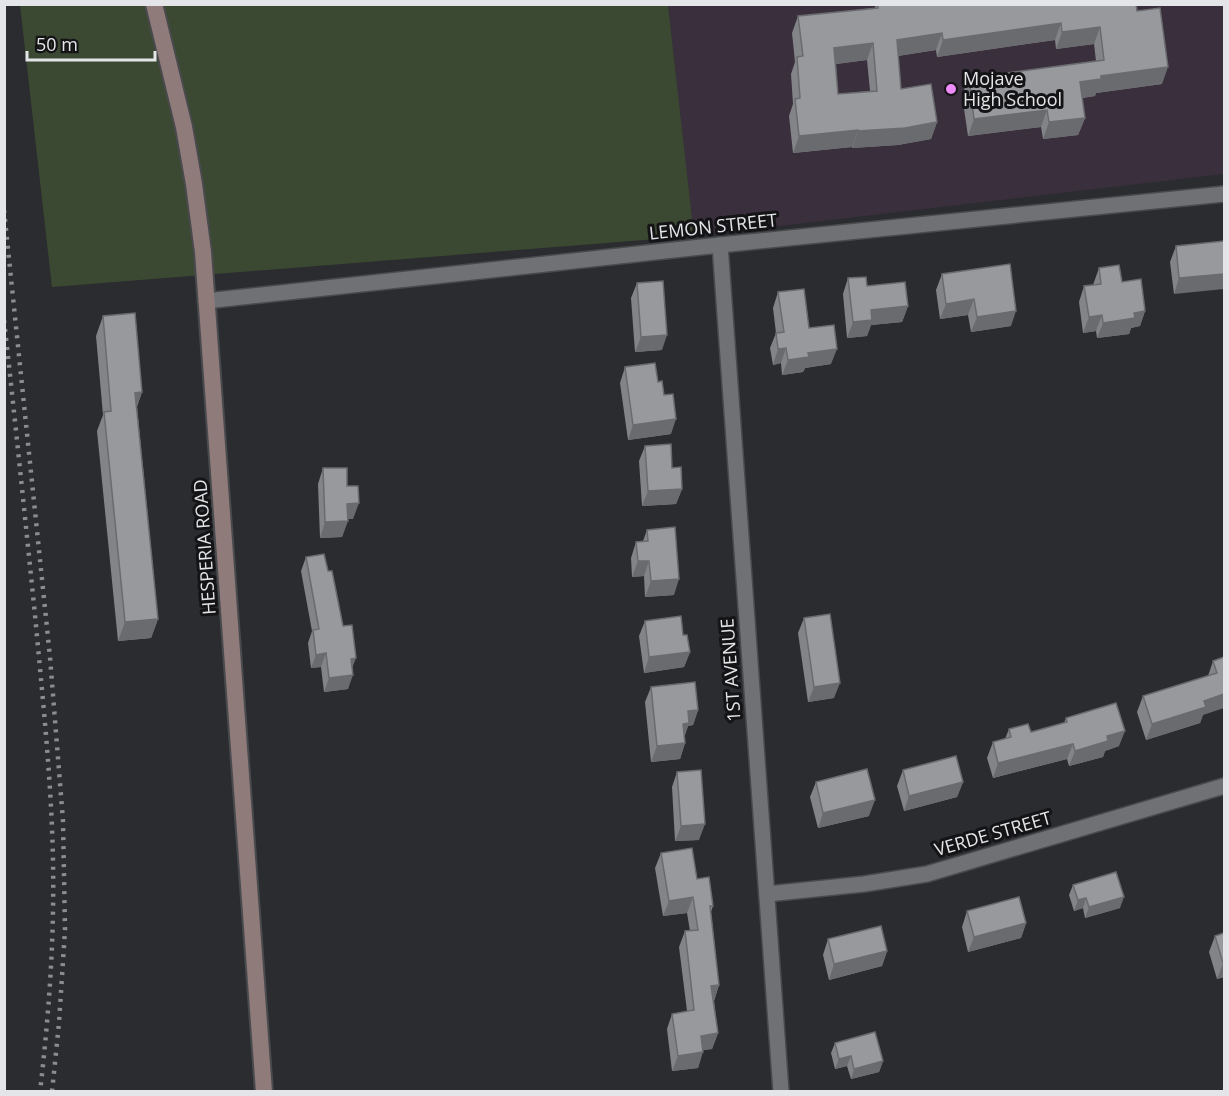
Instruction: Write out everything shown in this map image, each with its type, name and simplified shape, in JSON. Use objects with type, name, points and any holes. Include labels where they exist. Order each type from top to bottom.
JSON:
[{"type":"main road","name":"HESPERIA ROAD","points":[[154,4],[179,101],[203,252],[264,1092]]},
{"type":"street","name":"LEMON STREET","points":[[206,301],[720,245],[1224,194]]},
{"type":"street","name":"1ST AVENUE","points":[[720,245],[781,1092]]},
{"type":"street","name":"VERDE STREET","points":[[767,894],[864,884],[927,874],[1224,786]]},
{"type":"shaded area","name":"Mojave High School","points":[[668,5],[1224,5],[1224,174],[694,236]]},
{"type":"green space","points":[[20,5],[668,5],[694,236],[52,287]]},
{"type":"building","points":[[878,4],[1136,4],[1137,11],[1160,8],[1168,67],[1101,76],[1101,79],[1080,82],[1085,118],[1049,122],[1047,110],[974,119],[969,78],[1104,60],[1100,27],[1062,32],[1061,23],[943,40],[942,33],[897,40],[901,89],[931,84],[937,122],[905,128],[799,136],[795,99],[800,98],[797,57],[803,56],[798,16],[878,8]],"holes":[[[873,43],[877,91],[838,94],[834,48]]]},
{"type":"building","points":[[1224,241],[1224,274],[1179,278],[1176,246]]},
{"type":"building","points":[[1010,264],[1016,311],[977,317],[974,299],[946,304],[942,274]]},
{"type":"building","points":[[1119,265],[1122,282],[1141,279],[1145,311],[1134,313],[1135,318],[1103,323],[1102,315],[1089,317],[1084,286],[1101,284],[1099,268]]},
{"type":"building","points":[[866,277],[867,286],[905,282],[908,306],[871,310],[872,320],[853,322],[848,278]]},
{"type":"building","points":[[663,281],[667,335],[641,337],[637,283]]},
{"type":"building","points":[[804,289],[809,328],[834,325],[837,349],[808,353],[809,357],[788,360],[786,348],[778,349],[776,333],[784,332],[778,292]]},
{"type":"building","points":[[135,313],[142,392],[135,393],[158,619],[125,622],[104,412],[111,411],[103,316]]},
{"type":"building","points":[[655,363],[658,382],[662,381],[664,395],[673,394],[676,419],[633,425],[625,367]]},
{"type":"building","points":[[671,444],[672,468],[681,467],[682,489],[648,491],[645,446]]},
{"type":"building","points":[[323,468],[347,468],[347,486],[358,486],[359,503],[347,504],[348,521],[325,522]]},
{"type":"building","points":[[675,527],[679,579],[651,581],[649,561],[638,561],[636,542],[648,541],[647,530]]},
{"type":"building","points":[[324,554],[328,571],[332,571],[343,626],[352,625],[356,658],[351,659],[353,675],[329,678],[326,653],[316,655],[313,630],[319,629],[306,557]]},
{"type":"building","points":[[830,614],[840,683],[814,687],[804,618]]},
{"type":"building","points":[[681,616],[683,635],[687,635],[690,652],[649,657],[645,621]]},
{"type":"building","points":[[1224,657],[1224,694],[1204,701],[1206,707],[1152,724],[1143,696],[1217,673],[1213,661]]},
{"type":"building","points":[[695,682],[698,710],[688,711],[689,723],[683,724],[685,743],[657,746],[651,687]]},
{"type":"building","points":[[1116,703],[1125,731],[1107,736],[1108,741],[1075,751],[1073,744],[998,763],[993,742],[1011,737],[1009,729],[1028,724],[1031,732],[1067,722],[1066,718]]},
{"type":"building","points":[[956,756],[963,782],[909,796],[903,770]]},
{"type":"building","points":[[867,769],[875,800],[823,813],[816,782]]},
{"type":"building","points":[[701,770],[705,824],[681,826],[677,772]]},
{"type":"building","points":[[692,848],[697,879],[709,877],[719,985],[711,986],[718,1033],[701,1036],[703,1052],[678,1056],[672,1014],[694,1010],[685,931],[698,930],[693,897],[669,901],[661,853]]},
{"type":"building","points":[[1116,872],[1124,897],[1089,907],[1086,898],[1078,900],[1073,885]]},
{"type":"building","points":[[1019,897],[1026,923],[974,937],[967,911]]},
{"type":"building","points":[[881,926],[887,951],[834,964],[828,939]]},
{"type":"building","points":[[1224,933],[1224,963],[1223,963],[1215,936]]},
{"type":"building","points":[[875,1032],[883,1061],[854,1069],[851,1056],[839,1059],[835,1043]]},
{"type":"railway","points":[[4,210],[50,657],[63,821],[65,930],[52,1092]]},
{"type":"railway","points":[[4,320],[42,689],[52,836],[52,956],[40,1092]]},
{"type":"place","name":"Mojave High School","points":[[951,89]]}]
